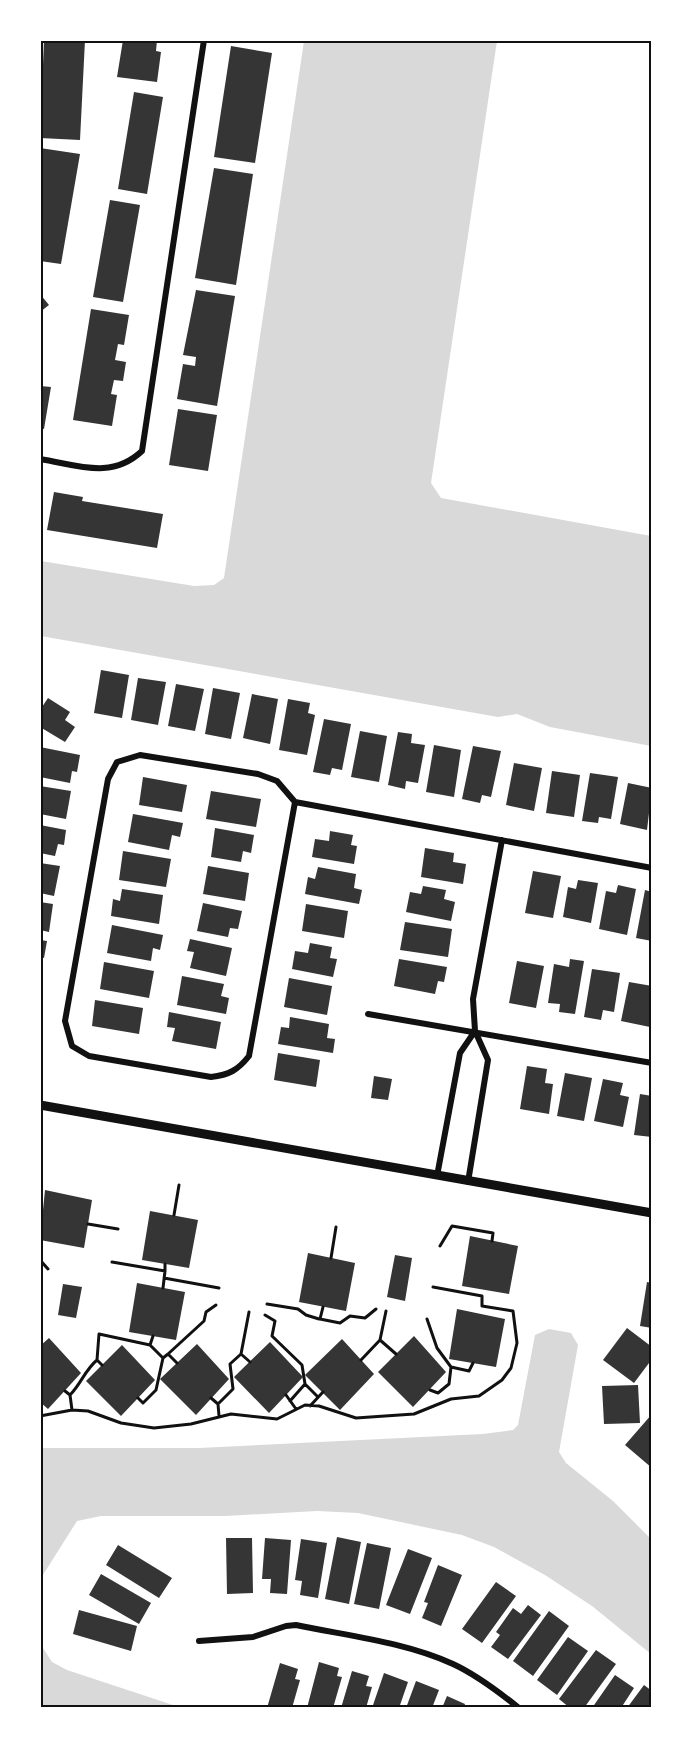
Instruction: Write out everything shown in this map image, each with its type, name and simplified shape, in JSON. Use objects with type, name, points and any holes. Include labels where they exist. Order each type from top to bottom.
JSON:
[{"type":"street","points":[[40,459],[107,470],[129,463],[142,451],[204,40]]},
{"type":"street","points":[[295,802],[249,1056],[239,1068],[226,1076],[211,1077],[152,1065],[89,1056],[72,1046],[65,1021],[108,779],[117,762],[140,755],[258,774],[277,781],[295,802],[651,868]]},
{"type":"street","points":[[468,1182],[488,1060],[475,1031],[472,999],[502,840]]},
{"type":"street","points":[[368,1014],[651,1063]]},
{"type":"street","points":[[436,1176],[460,1053],[475,1031]]},
{"type":"street","points":[[40,1105],[651,1213]]},
{"type":"street","points":[[199,1641],[253,1637],[286,1626],[306,1627],[413,1650],[454,1664],[493,1687],[519,1707]]},
{"type":"path","points":[[174,1215],[179,1185]]},
{"type":"path","points":[[88,1224],[118,1229]]},
{"type":"path","points":[[440,1246],[452,1226],[493,1233],[492,1241]]},
{"type":"path","points":[[331,1258],[336,1227]]},
{"type":"path","points":[[40,1260],[48,1269]]},
{"type":"path","points":[[112,1262],[165,1271]]},
{"type":"path","points":[[163,1288],[165,1264]]},
{"type":"path","points":[[164,1278],[219,1288]]},
{"type":"path","points":[[433,1287],[482,1296]]},
{"type":"path","points":[[481,1314],[482,1296],[485,1290]]},
{"type":"path","points":[[267,1304],[298,1309],[306,1315],[340,1323],[350,1316],[365,1318],[376,1309]]},
{"type":"path","points":[[138,1398],[142,1403],[156,1390],[163,1358],[204,1321],[206,1312],[216,1305]]},
{"type":"path","points":[[320,1319],[323,1306]]},
{"type":"path","points":[[40,1416],[72,1410],[88,1411],[121,1423],[154,1428],[191,1424],[219,1416],[244,1414],[277,1419],[296,1409],[310,1406],[348,1417],[369,1419],[414,1414],[440,1403],[479,1396],[491,1390],[511,1368],[517,1343],[513,1311],[482,1306]]},
{"type":"path","points":[[361,1360],[380,1340],[386,1311]]},
{"type":"path","points":[[218,1404],[233,1389],[230,1364],[241,1354],[249,1312]]},
{"type":"path","points":[[265,1315],[274,1321],[272,1336],[302,1365],[305,1384],[318,1397]]},
{"type":"path","points":[[427,1319],[437,1347],[451,1367],[449,1384],[438,1393]]},
{"type":"path","points":[[70,1395],[82,1383],[87,1369],[97,1360],[99,1334],[150,1345],[163,1358]]},
{"type":"path","points":[[150,1345],[153,1336]]},
{"type":"path","points":[[380,1340],[396,1354]]},
{"type":"path","points":[[168,1354],[177,1363]]},
{"type":"path","points":[[241,1354],[250,1362]]},
{"type":"path","points":[[97,1360],[102,1365]]},
{"type":"path","points":[[451,1367],[470,1371],[473,1363]]},
{"type":"path","points":[[290,1401],[305,1384]]},
{"type":"path","points":[[430,1390],[438,1393]]},
{"type":"path","points":[[64,1391],[70,1395],[72,1410]]},
{"type":"path","points":[[310,1406],[323,1392]]},
{"type":"path","points":[[438,1393],[440,1403]]},
{"type":"path","points":[[286,1395],[296,1409]]},
{"type":"path","points":[[211,1398],[218,1404],[219,1416]]},
{"type":"shaded area","points":[[304,41],[497,41],[431,483],[441,498],[651,536],[651,746],[550,727],[517,714],[498,717],[41,636],[41,561],[194,586],[214,585],[224,578]]},
{"type":"shaded area","points":[[549,1329],[571,1333],[578,1345],[559,1452],[566,1463],[613,1501],[651,1539],[651,1654],[592,1606],[545,1575],[494,1547],[462,1535],[358,1513],[317,1511],[225,1516],[101,1516],[77,1521],[41,1578],[41,1448],[199,1448],[483,1434],[513,1430],[518,1425],[535,1335]]},
{"type":"shaded area","points":[[41,1645],[52,1662],[67,1670],[179,1707],[41,1707]]},
{"type":"building","points":[[44,40],[85,40],[80,140],[40,138]]},
{"type":"building","points":[[123,40],[157,40],[156,51],[161,52],[157,82],[117,77]]},
{"type":"building","points":[[231,46],[272,53],[255,163],[214,157]]},
{"type":"building","points":[[134,92],[163,97],[147,194],[118,189]]},
{"type":"building","points":[[40,148],[80,154],[61,264],[40,261]]},
{"type":"building","points":[[214,168],[253,174],[236,285],[195,278]]},
{"type":"building","points":[[110,200],[140,205],[123,302],[93,297]]},
{"type":"building","points":[[196,290],[235,296],[217,406],[177,399],[183,364],[195,366],[196,357],[183,355]]},
{"type":"building","points":[[40,294],[49,305],[40,312]]},
{"type":"building","points":[[91,309],[129,315],[124,345],[118,344],[115,360],[126,362],[123,381],[114,380],[111,394],[117,395],[112,426],[73,420]]},
{"type":"building","points":[[40,386],[51,387],[44,429],[40,428]]},
{"type":"building","points":[[178,409],[217,415],[208,471],[169,465]]},
{"type":"building","points":[[54,492],[83,497],[82,501],[163,514],[157,548],[47,530]]},
{"type":"building","points":[[101,670],[129,675],[122,718],[94,713]]},
{"type":"building","points":[[138,678],[166,682],[158,725],[131,720]]},
{"type":"building","points":[[176,684],[204,689],[195,731],[168,726]]},
{"type":"building","points":[[213,688],[240,693],[231,739],[205,734]]},
{"type":"building","points":[[252,694],[278,699],[270,744],[243,738]]},
{"type":"building","points":[[48,698],[70,712],[65,720],[75,727],[65,742],[40,727],[40,710]]},
{"type":"building","points":[[288,699],[310,703],[308,713],[315,715],[307,755],[279,750]]},
{"type":"building","points":[[324,719],[351,724],[342,770],[332,768],[330,775],[313,772]]},
{"type":"building","points":[[360,731],[387,736],[379,782],[351,777]]},
{"type":"building","points":[[398,732],[412,734],[411,743],[425,745],[418,783],[406,781],[405,789],[388,785]]},
{"type":"building","points":[[434,745],[461,750],[454,797],[426,792]]},
{"type":"building","points":[[473,746],[501,751],[491,797],[482,795],[480,803],[462,799]]},
{"type":"building","points":[[40,747],[80,755],[77,772],[72,771],[70,783],[40,777]]},
{"type":"building","points":[[514,763],[542,768],[534,811],[506,805]]},
{"type":"building","points":[[552,771],[580,775],[574,817],[546,813]]},
{"type":"building","points":[[590,773],[618,777],[611,819],[599,817],[598,823],[582,821]]},
{"type":"building","points":[[143,777],[187,785],[182,812],[139,805]]},
{"type":"building","points":[[628,783],[652,788],[647,830],[620,824]]},
{"type":"building","points":[[40,786],[71,791],[66,819],[40,814]]},
{"type":"building","points":[[211,791],[261,799],[256,827],[206,819]]},
{"type":"building","points":[[133,814],[183,823],[180,837],[172,835],[169,850],[128,842]]},
{"type":"building","points":[[40,825],[66,830],[64,845],[58,844],[55,856],[40,853]]},
{"type":"building","points":[[215,828],[254,835],[251,853],[243,851],[241,862],[211,857]]},
{"type":"building","points":[[330,831],[353,835],[351,845],[357,846],[354,864],[312,857],[315,839],[329,841]]},
{"type":"building","points":[[425,848],[454,853],[453,862],[466,864],[463,884],[421,877]]},
{"type":"building","points":[[123,851],[171,859],[166,887],[119,880]]},
{"type":"building","points":[[40,863],[60,866],[54,896],[40,893]]},
{"type":"building","points":[[208,866],[249,873],[245,901],[203,894]]},
{"type":"building","points":[[318,867],[356,874],[354,888],[362,890],[359,904],[305,894],[308,877],[315,879]]},
{"type":"building","points":[[533,871],[561,876],[553,918],[525,913]]},
{"type":"building","points":[[578,880],[598,883],[591,923],[563,917],[568,887],[576,889]]},
{"type":"building","points":[[618,885],[636,889],[627,935],[599,929],[606,891],[616,893]]},
{"type":"building","points":[[423,886],[446,890],[444,899],[455,902],[451,921],[406,912],[410,892],[421,894]]},
{"type":"building","points":[[122,889],[163,895],[159,924],[111,916],[113,899],[120,901]]},
{"type":"building","points":[[645,890],[652,892],[652,941],[636,938]]},
{"type":"building","points":[[40,902],[53,904],[49,932],[40,930]]},
{"type":"building","points":[[203,903],[242,911],[238,929],[230,928],[228,937],[197,931]]},
{"type":"building","points":[[306,904],[348,911],[344,938],[302,931]]},
{"type":"building","points":[[405,922],[452,929],[448,957],[400,950]]},
{"type":"building","points":[[112,925],[163,935],[160,950],[153,948],[151,961],[107,953]]},
{"type":"building","points":[[190,939],[232,948],[226,976],[190,968],[194,952],[187,951]]},
{"type":"building","points":[[40,940],[47,941],[44,958],[40,957]]},
{"type":"building","points":[[310,943],[332,947],[330,958],[337,959],[333,977],[292,969],[295,951],[308,953]]},
{"type":"building","points":[[399,959],[447,967],[444,982],[438,981],[435,994],[394,986]]},
{"type":"building","points":[[570,959],[584,961],[575,1014],[559,1012],[560,1004],[548,1003],[554,964],[569,967]]},
{"type":"building","points":[[517,961],[544,966],[536,1008],[509,1003]]},
{"type":"building","points":[[104,962],[154,971],[149,998],[100,989]]},
{"type":"building","points":[[592,969],[620,973],[614,1012],[603,1010],[601,1020],[584,1017]]},
{"type":"building","points":[[182,976],[224,984],[221,996],[229,998],[226,1014],[177,1005]]},
{"type":"building","points":[[289,978],[332,986],[327,1015],[284,1007]]},
{"type":"building","points":[[629,982],[652,986],[650,1027],[621,1021]]},
{"type":"building","points":[[95,1000],[143,1008],[139,1034],[92,1026]]},
{"type":"building","points":[[169,1012],[221,1022],[216,1049],[172,1041],[175,1028],[167,1027]]},
{"type":"building","points":[[290,1017],[329,1024],[327,1038],[335,1039],[333,1053],[278,1044],[281,1027],[289,1028]]},
{"type":"building","points":[[278,1053],[320,1060],[316,1087],[274,1080]]},
{"type":"building","points":[[527,1066],[547,1069],[545,1083],[553,1084],[549,1114],[520,1109]]},
{"type":"building","points":[[565,1073],[592,1078],[584,1121],[557,1116]]},
{"type":"building","points":[[374,1076],[392,1079],[388,1100],[371,1098]]},
{"type":"building","points":[[603,1079],[623,1083],[620,1095],[629,1097],[623,1127],[594,1121]]},
{"type":"building","points":[[640,1094],[652,1096],[652,1137],[634,1135]]},
{"type":"building","points":[[45,1190],[92,1200],[84,1248],[40,1240]]},
{"type":"building","points":[[150,1211],[198,1220],[189,1268],[142,1260]]},
{"type":"building","points":[[470,1236],[518,1246],[509,1294],[462,1286]]},
{"type":"building","points":[[308,1253],[355,1263],[346,1311],[299,1302]]},
{"type":"building","points":[[395,1255],[412,1258],[405,1301],[387,1297]]},
{"type":"building","points":[[647,1282],[652,1283],[652,1328],[640,1326]]},
{"type":"building","points":[[137,1283],[185,1292],[176,1340],[129,1332]]},
{"type":"building","points":[[63,1284],[82,1287],[76,1318],[58,1315]]},
{"type":"building","points":[[457,1309],[505,1319],[496,1367],[449,1359]]},
{"type":"building","points":[[627,1328],[652,1347],[652,1359],[634,1383],[603,1360]]},
{"type":"building","points":[[414,1336],[446,1372],[413,1407],[378,1372]]},
{"type":"building","points":[[49,1338],[81,1373],[48,1409],[40,1402],[40,1346]]},
{"type":"building","points":[[342,1339],[374,1374],[340,1410],[305,1375]]},
{"type":"building","points":[[270,1342],[303,1377],[269,1413],[234,1377]]},
{"type":"building","points":[[197,1344],[229,1379],[196,1415],[160,1379]]},
{"type":"building","points":[[122,1345],[155,1380],[121,1416],[86,1381]]},
{"type":"building","points":[[638,1385],[640,1423],[604,1424],[602,1386]]},
{"type":"building","points":[[652,1414],[652,1468],[625,1445]]},
{"type":"building","points":[[337,1537],[361,1542],[349,1604],[325,1599]]},
{"type":"building","points":[[226,1538],[252,1538],[253,1593],[227,1594]]},
{"type":"building","points":[[265,1538],[291,1540],[287,1594],[270,1593],[271,1579],[262,1579]]},
{"type":"building","points":[[301,1539],[327,1543],[318,1598],[300,1595],[302,1581],[295,1580]]},
{"type":"building","points":[[367,1543],[391,1548],[379,1609],[354,1604]]},
{"type":"building","points":[[118,1545],[172,1578],[159,1598],[106,1565]]},
{"type":"building","points":[[408,1549],[432,1558],[410,1614],[386,1605]]},
{"type":"building","points":[[438,1565],[462,1575],[441,1626],[422,1618],[428,1603],[424,1602]]},
{"type":"building","points":[[101,1574],[151,1603],[139,1624],[89,1595]]},
{"type":"building","points":[[496,1582],[516,1596],[482,1643],[462,1629]]},
{"type":"building","points":[[528,1605],[541,1615],[508,1659],[491,1647],[500,1635],[496,1632],[513,1608],[521,1614]]},
{"type":"building","points":[[79,1610],[137,1626],[131,1651],[73,1634]]},
{"type":"building","points":[[549,1611],[569,1626],[533,1676],[513,1661]]},
{"type":"building","points":[[568,1637],[588,1651],[557,1695],[537,1680]]},
{"type":"building","points":[[596,1650],[616,1664],[584,1708],[570,1708],[559,1699]]},
{"type":"building","points":[[319,1662],[339,1668],[337,1676],[342,1677],[333,1708],[307,1708]]},
{"type":"building","points":[[280,1663],[298,1669],[295,1679],[300,1680],[292,1708],[267,1708]]},
{"type":"building","points":[[352,1671],[369,1676],[366,1686],[372,1687],[366,1708],[341,1708]]},
{"type":"building","points":[[384,1673],[408,1682],[399,1708],[372,1708]]},
{"type":"building","points":[[615,1675],[634,1688],[621,1708],[592,1708]]},
{"type":"building","points":[[416,1681],[439,1690],[432,1708],[406,1708]]},
{"type":"building","points":[[644,1685],[652,1691],[652,1708],[627,1708]]},
{"type":"building","points":[[447,1696],[465,1704],[464,1708],[442,1708]]}]
